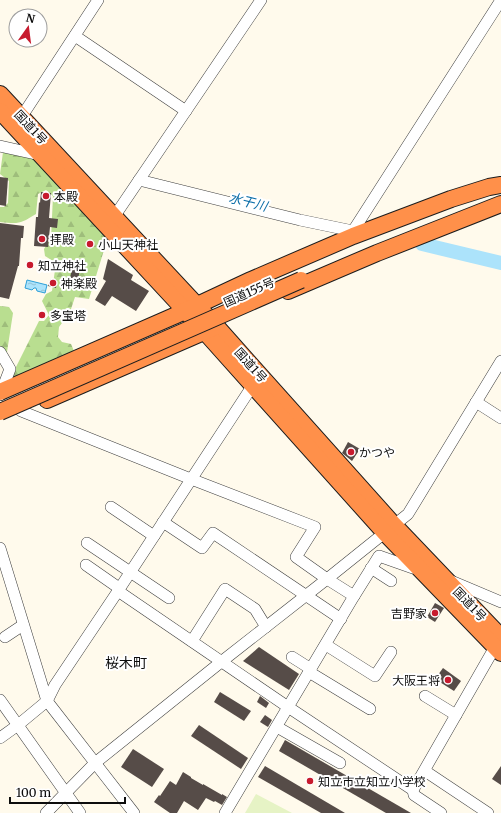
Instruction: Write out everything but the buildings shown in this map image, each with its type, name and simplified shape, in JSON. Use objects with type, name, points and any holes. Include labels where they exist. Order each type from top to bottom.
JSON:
[{"type":"highway","name":"国道1号","points":[[0,94],[114,217],[191,308]]},
{"type":"highway","name":"国道1号","points":[[0,111],[111,230],[211,329],[390,529],[445,578],[500,641]]},
{"type":"highway","points":[[0,395],[353,234],[451,199],[489,187],[501,185]]},
{"type":"highway","name":"国道155号","points":[[0,412],[299,275],[355,245],[437,212],[501,189]]},
{"type":"highway","name":"国道155号","points":[[0,395],[299,275],[368,250],[441,220],[501,199]]},
{"type":"highway","points":[[0,421],[211,329],[271,299],[377,253],[501,204]]},
{"type":"highway","name":"国道1号","points":[[211,329],[252,385],[500,641]]},
{"type":"street","points":[[26,110],[98,0]]},
{"type":"street","points":[[114,217],[261,0]]},
{"type":"street","points":[[138,180],[353,234],[501,0]]},
{"type":"street","points":[[75,36],[186,110]]},
{"type":"street","points":[[0,146],[40,155]]},
{"type":"street","points":[[0,352],[10,369],[0,395]]},
{"type":"street","points":[[46,813],[95,763],[408,514],[501,361]]},
{"type":"street","points":[[0,738],[47,701],[55,685],[119,590],[252,385]]},
{"type":"street","points":[[476,402],[501,418]]},
{"type":"street","points":[[21,411],[315,527],[296,557],[354,596]]},
{"type":"street","points":[[111,507],[154,536]]},
{"type":"street","points":[[163,522],[202,548],[213,533],[341,619]]},
{"type":"street","points":[[87,543],[169,598]]},
{"type":"street","points":[[0,548],[47,701],[134,813]]},
{"type":"street","points":[[225,813],[379,556],[414,568]]},
{"type":"street","points":[[86,566],[221,662],[413,790],[414,795],[441,813]]},
{"type":"street","points":[[371,568],[392,581]]},
{"type":"street","points":[[445,578],[501,602]]},
{"type":"street","points":[[192,641],[225,589],[255,609],[266,627]]},
{"type":"street","points":[[5,637],[23,625]]},
{"type":"street","points":[[413,790],[500,641]]},
{"type":"street","points":[[326,645],[375,676],[391,652]]},
{"type":"street","points":[[292,657],[310,671],[370,709]]},
{"type":"street","points":[[425,696],[456,715]]},
{"type":"street","points":[[0,700],[80,813]]},
{"type":"street","points":[[277,727],[340,763]]},
{"type":"street","points":[[425,771],[488,813]]},
{"type":"green space","points":[[3,152],[33,157],[108,237],[89,299],[75,297],[70,312],[59,327],[58,337],[62,342],[71,344],[74,351],[17,380],[12,375],[39,321],[44,321],[49,315],[42,301],[46,294],[52,291],[55,270],[53,261],[45,256],[44,249],[51,238],[53,196],[46,190],[38,194],[36,214],[26,220],[16,223],[0,222],[0,207],[4,207],[8,203],[9,181],[0,174]]},
{"type":"green space","points":[[0,306],[9,307],[13,313],[7,352],[4,354],[0,349]]},
{"type":"green space","points":[[256,794],[292,813],[245,813]]},
{"type":"water","points":[[27,280],[47,285],[45,293],[37,291],[36,288],[32,290],[25,288]]},
{"type":"waterway","name":"水干川","points":[[422,244],[501,263]]},
{"type":"place","name":"本殿","points":[[46,196]]},
{"type":"place","name":"拝殿","points":[[42,239]]},
{"type":"place","name":"小山天神社","points":[[90,244]]},
{"type":"place","name":"知立神社","points":[[30,265]]},
{"type":"place","name":"神楽殿","points":[[53,283]]},
{"type":"place","name":"多宝塔","points":[[42,315]]},
{"type":"place","name":"かつや","points":[[351,452]]},
{"type":"place","name":"吉野家","points":[[435,613]]},
{"type":"place","name":"大阪王将","points":[[448,680]]},
{"type":"place","name":"知立市立知立小学校","points":[[310,781]]},
{"type":"district","name":"桜木町","points":[[126,663]]}]
